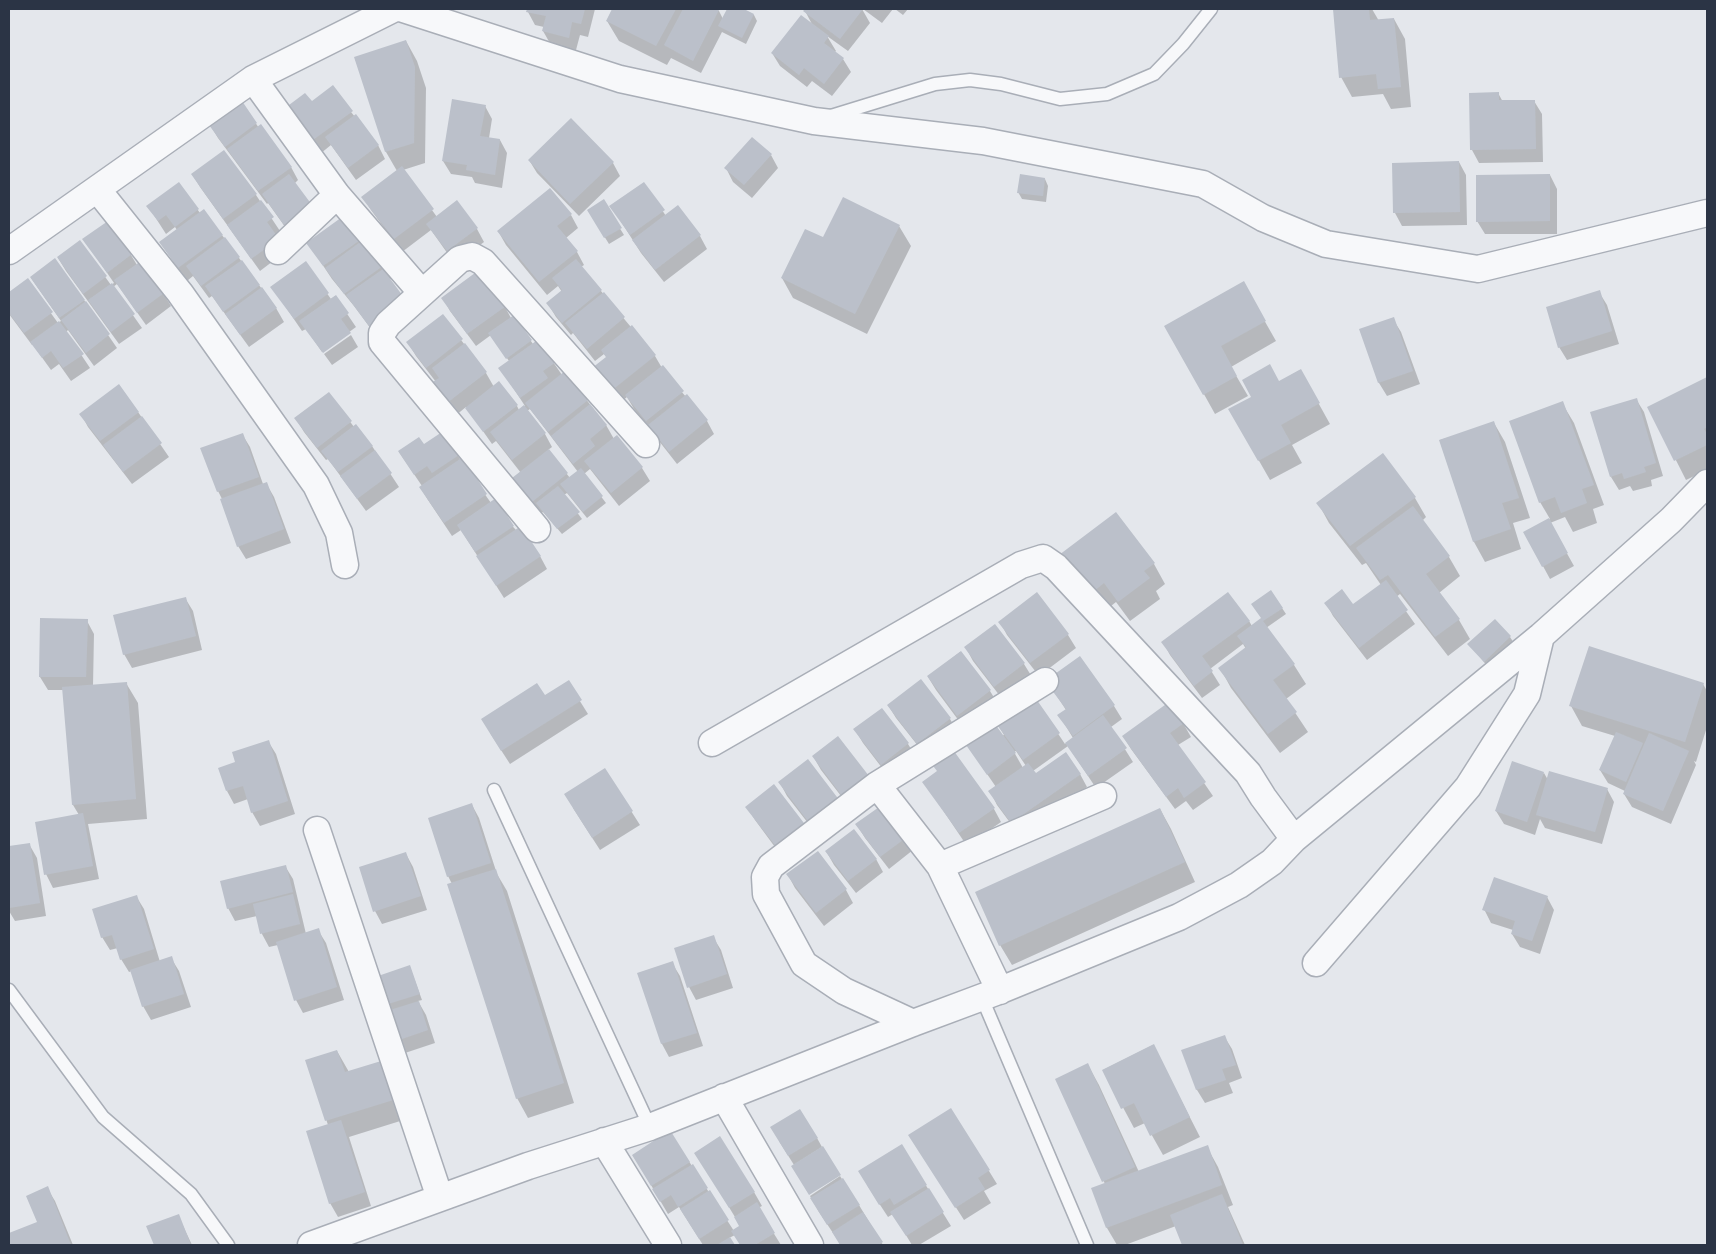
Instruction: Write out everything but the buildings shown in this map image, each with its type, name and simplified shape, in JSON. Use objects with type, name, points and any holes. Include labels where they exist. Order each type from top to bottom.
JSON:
[{"type":"street","points":[[9,251],[253,80],[393,9]]},
{"type":"street","points":[[403,9],[620,78],[814,121],[983,141],[1203,184],[1263,218],[1326,244],[1478,269],[1707,213]]},
{"type":"street","points":[[253,80],[337,195],[422,293]]},
{"type":"street","points":[[96,189],[180,293],[316,486],[339,533],[345,565]]},
{"type":"street","points":[[278,251],[337,195]]},
{"type":"street","points":[[537,529],[382,342],[382,333],[388,324],[460,259],[472,256],[483,262],[646,444]]},
{"type":"street","points":[[311,1245],[440,1198],[650,1127],[991,994],[1179,917],[1239,885],[1272,862],[1294,839],[1541,636],[1671,520],[1707,483]]},
{"type":"street","points":[[712,743],[1021,565],[1043,558],[1056,567],[1248,773],[1294,839]]},
{"type":"street","points":[[1316,963],[1468,787],[1527,694],[1541,636]]},
{"type":"street","points":[[913,1023],[844,991],[804,964],[766,894],[765,878],[771,866],[877,785],[1045,681]]},
{"type":"street","points":[[877,785],[940,866],[991,994]]},
{"type":"street","points":[[940,866],[1103,796]]},
{"type":"street","points":[[317,830],[440,1198]]},
{"type":"street","points":[[724,1098],[810,1245]]},
{"type":"street","points":[[604,1141],[668,1245]]},
{"type":"lane","points":[[814,121],[935,84],[970,80],[1000,84],[1060,100],[1107,94],[1154,74],[1183,44],[1211,9]]},
{"type":"lane","points":[[494,790],[650,1127]]},
{"type":"lane","points":[[9,990],[103,1117],[191,1194],[228,1245]]},
{"type":"lane","points":[[991,994],[1087,1245]]}]
